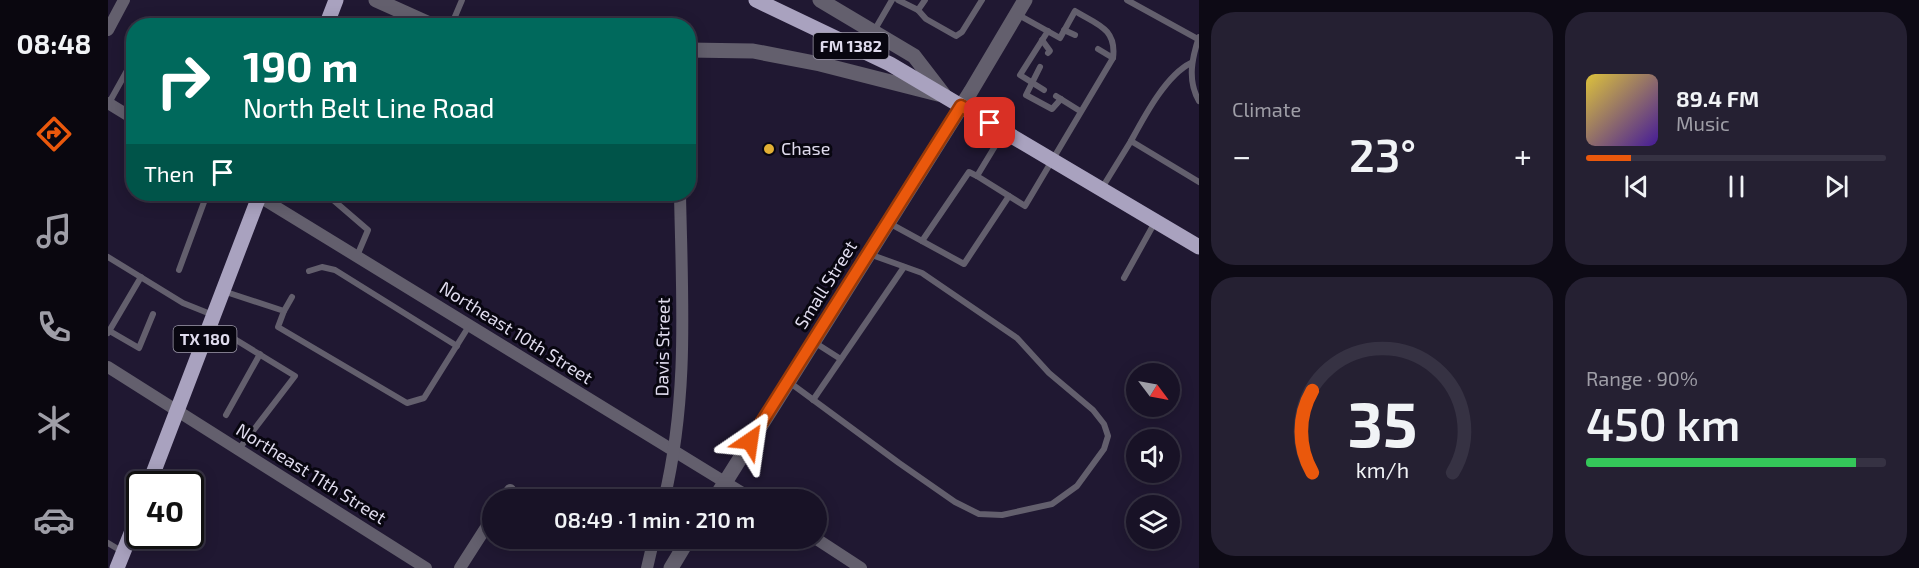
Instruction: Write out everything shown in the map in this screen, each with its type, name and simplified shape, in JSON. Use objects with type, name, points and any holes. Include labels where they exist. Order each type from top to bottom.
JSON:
[{"type":"main road","points":[[329,18],[336,0]]},
{"type":"main road","name":"FM 1382","points":[[756,0],[890,64],[944,95]]},
{"type":"main road","points":[[944,95],[1199,247]]},
{"type":"main road","name":"TX 180","points":[[155,471],[255,201]]},
{"type":"main road","points":[[117,568],[126,545]]},
{"type":"street","points":[[108,30],[124,0]]},
{"type":"street","points":[[376,0],[416,18]]},
{"type":"street","name":"FM 1382","points":[[820,0],[914,56],[944,95]]},
{"type":"street","name":"Small Street","points":[[720,489],[971,91],[1021,4]]},
{"type":"street","points":[[696,50],[753,51],[820,64],[944,95]]},
{"type":"street","points":[[109,103],[126,114]]},
{"type":"street","name":"Northeast 10th Street","points":[[269,201],[737,489]]},
{"type":"street","name":"Davis Street","points":[[667,489],[675,452],[683,379],[680,201]]},
{"type":"street","name":"Northeast 11th Street","points":[[108,367],[426,568]]},
{"type":"street","points":[[460,568],[482,534]]},
{"type":"street","points":[[827,546],[861,568]]},
{"type":"street","points":[[647,568],[651,549]]},
{"type":"street","points":[[671,568],[682,549]]},
{"type":"lane","points":[[454,18],[462,0]]},
{"type":"lane","points":[[874,32],[892,0]]},
{"type":"lane","points":[[898,0],[918,10],[926,19],[956,36],[962,32],[982,0]]},
{"type":"lane","points":[[918,10],[925,0]]},
{"type":"lane","points":[[1127,0],[1199,38],[1191,63],[1195,93],[1199,101]]},
{"type":"lane","points":[[922,241],[969,171],[1024,206],[1113,57],[1115,45],[1110,33],[1075,11],[1060,38],[1048,31],[1021,4]]},
{"type":"lane","points":[[1064,30],[1075,36]]},
{"type":"lane","points":[[1044,90],[1020,75],[1048,31]]},
{"type":"lane","points":[[1042,40],[1050,51],[1048,53]]},
{"type":"lane","points":[[1098,49],[1113,57]]},
{"type":"lane","points":[[1101,189],[1142,121],[1178,69],[1191,63]]},
{"type":"lane","points":[[1040,67],[1026,95],[1052,109],[1058,98],[1080,111]]},
{"type":"lane","points":[[109,103],[126,72]]},
{"type":"lane","points":[[977,176],[1004,132]]},
{"type":"lane","points":[[1131,141],[1199,182]]},
{"type":"lane","points":[[888,223],[964,264],[1009,196]]},
{"type":"lane","points":[[179,270],[204,201]]},
{"type":"lane","points":[[339,201],[368,230],[357,256]]},
{"type":"lane","points":[[1124,278],[1155,221]]},
{"type":"lane","points":[[788,381],[946,496],[980,514],[1002,516],[1052,504],[1077,486],[1104,449],[1108,436],[1104,424],[1093,410],[1049,373],[1017,338],[922,273],[869,254]]},
{"type":"lane","points":[[108,257],[212,320],[295,376],[239,450]]},
{"type":"lane","points":[[309,271],[322,267],[335,270],[457,346]]},
{"type":"lane","points":[[813,400],[839,358],[864,328],[904,267]]},
{"type":"lane","points":[[141,277],[108,332],[139,348],[153,314]]},
{"type":"lane","points":[[223,291],[284,311]]},
{"type":"lane","points":[[292,297],[278,327],[407,403],[424,398],[470,325]]},
{"type":"lane","points":[[813,342],[839,358]]},
{"type":"lane","points":[[226,415],[260,354]]},
{"type":"lane","points":[[108,543],[123,552]]},
{"type":"place","name":"Chase","points":[[769,149]]},
{"type":"route","points":[[750,441],[961,106],[990,123]]}]
